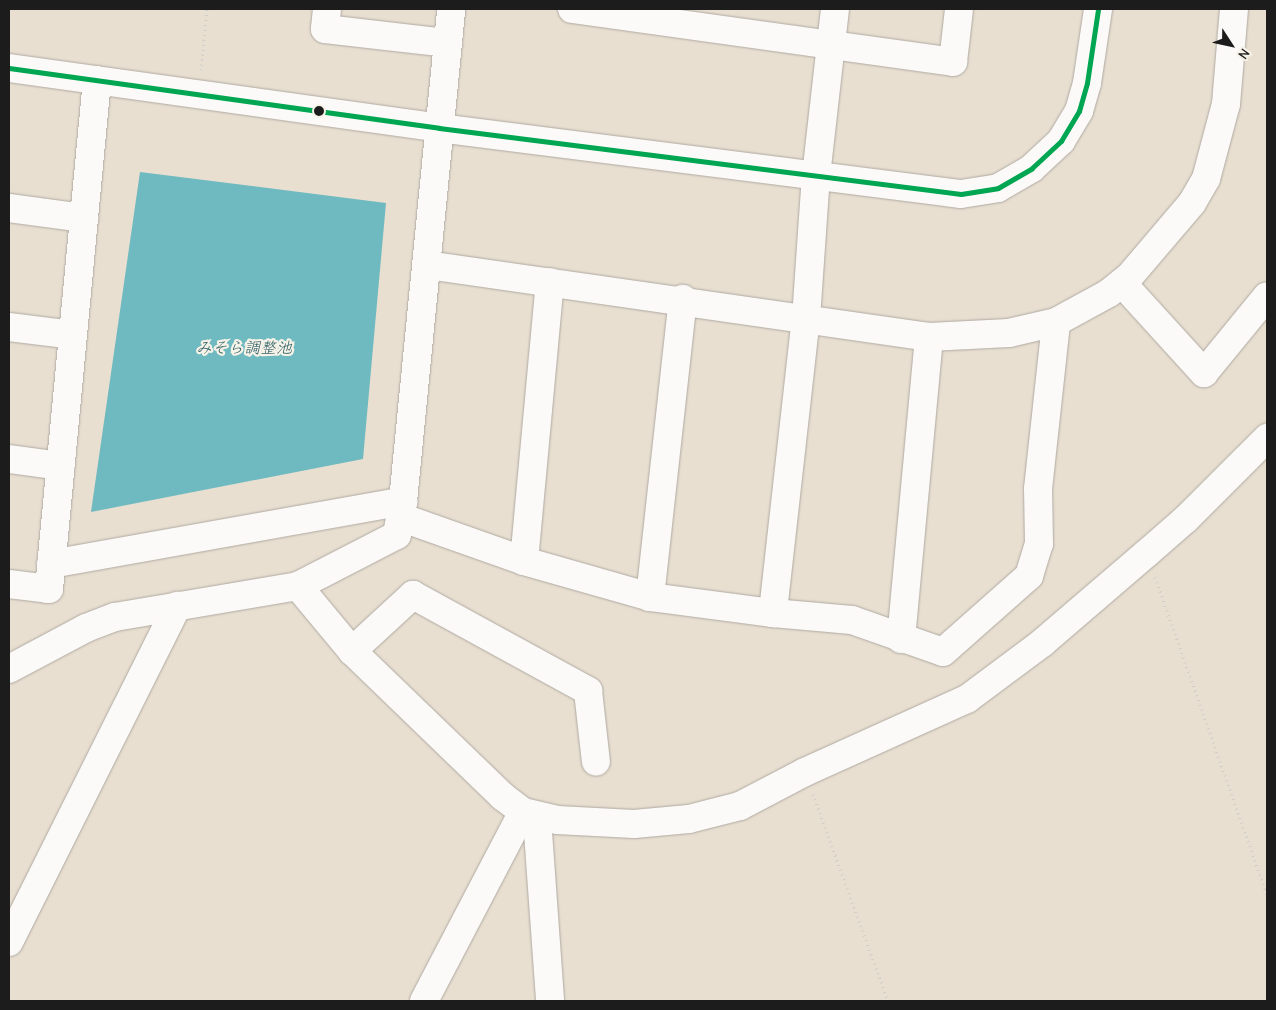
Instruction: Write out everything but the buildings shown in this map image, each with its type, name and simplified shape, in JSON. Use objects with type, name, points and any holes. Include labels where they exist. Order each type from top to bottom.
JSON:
[{"type":"street","points":[[327,9],[325,29],[448,43]]},
{"type":"street","points":[[9,669],[23,665],[86,628],[115,617],[298,586],[397,535],[402,509],[451,9]]},
{"type":"street","points":[[578,9],[705,18],[832,45],[953,62],[959,9]]},
{"type":"street","points":[[773,613],[806,317],[816,175],[835,9]]},
{"type":"street","points":[[9,68],[439,128],[961,194],[998,188],[1032,168],[1061,141],[1079,111],[1087,84],[1098,9]]},
{"type":"street","points":[[427,264],[683,299],[929,337],[1008,333],[1056,322],[1122,283],[1173,227],[1206,179],[1226,104],[1234,9]]},
{"type":"street","points":[[9,584],[49,589],[98,80]]},
{"type":"street","points":[[9,208],[84,218]]},
{"type":"street","points":[[524,561],[550,282]]},
{"type":"street","points":[[1122,283],[1204,373],[1267,296]]},
{"type":"street","points":[[650,597],[683,299]]},
{"type":"street","points":[[51,564],[402,509],[524,561],[650,597],[773,613],[852,620],[900,639],[942,652],[1029,576],[1039,544],[1038,489],[1056,322]]},
{"type":"street","points":[[9,327],[73,335]]},
{"type":"street","points":[[900,639],[929,337]]},
{"type":"street","points":[[298,586],[352,651],[502,796],[530,815],[634,824],[689,819],[740,806],[805,772],[967,699],[1042,644],[1147,554],[1186,519],[1267,438]]},
{"type":"street","points":[[9,459],[61,466]]},
{"type":"street","points":[[352,651],[412,595],[588,691],[596,762]]},
{"type":"street","points":[[9,942],[177,606]]},
{"type":"street","points":[[424,1001],[530,815]]},
{"type":"street","points":[[530,815],[550,1001]]},
{"type":"path","points":[[198,94],[207,9]]},
{"type":"path","points":[[1147,554],[1267,894]]},
{"type":"path","points":[[805,772],[888,1001]]},
{"type":"water","name":"みそら調整池","points":[[140,172],[386,203],[363,459],[91,512]]},
{"type":"transit line","points":[[9,68],[439,128],[961,194],[998,188],[1032,168],[1061,141],[1079,111],[1087,83],[1098,9]]}]
